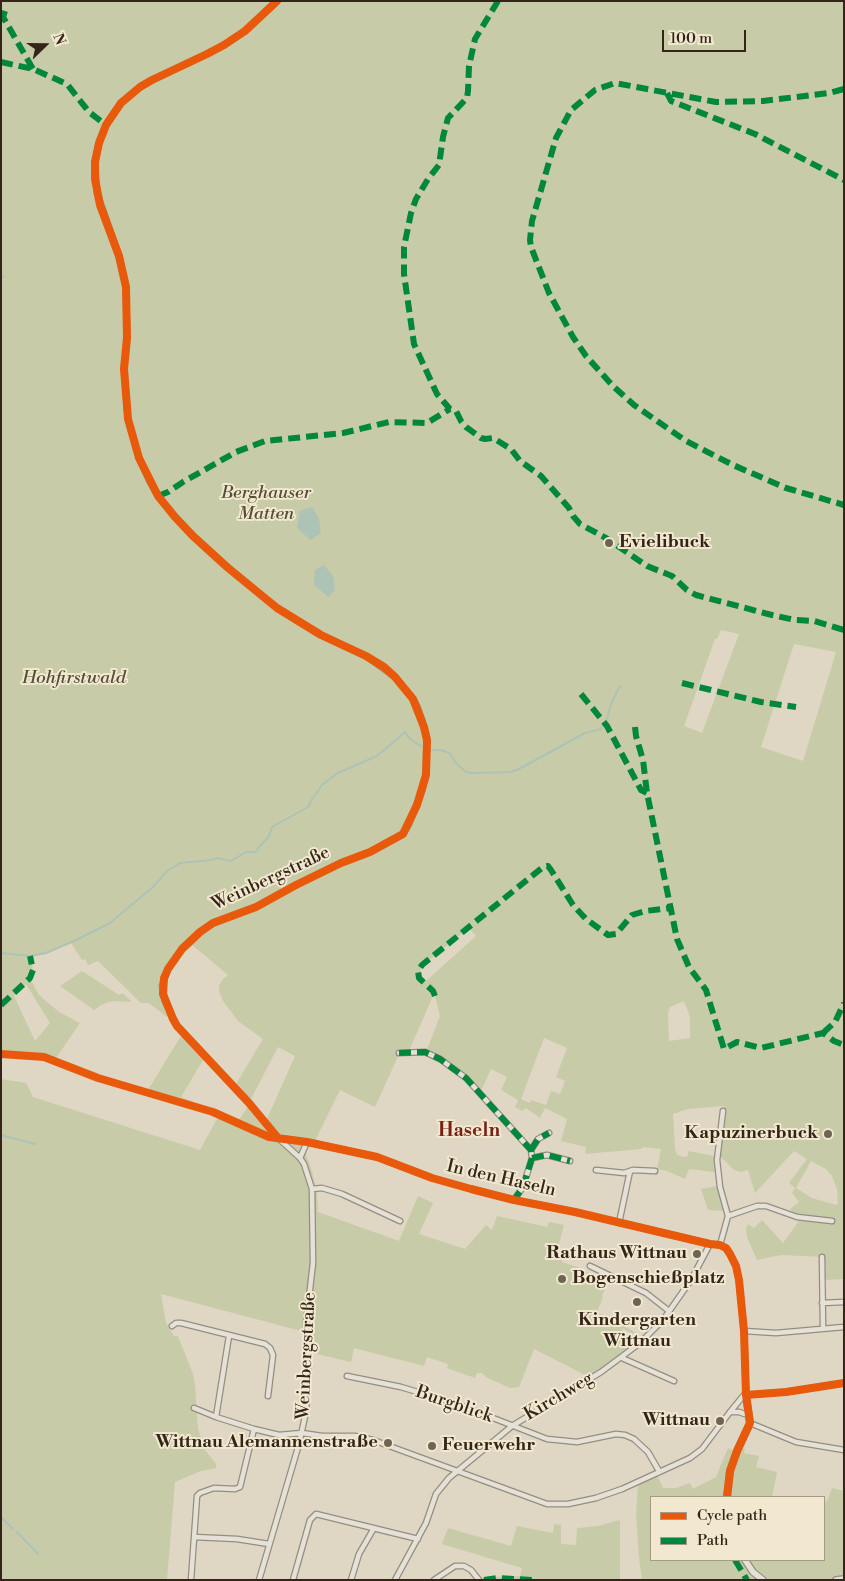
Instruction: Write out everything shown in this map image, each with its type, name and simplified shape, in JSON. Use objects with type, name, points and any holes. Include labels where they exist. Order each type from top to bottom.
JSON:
[{"type":"street","name":"Weinbergstraße","points":[[259,1580],[302,1433],[307,1401],[306,1323],[313,1264],[312,1189],[304,1164],[300,1158],[278,1138],[249,1103],[178,1026],[170,1013],[163,994],[164,978],[182,949],[213,923],[256,907],[341,863],[370,852],[402,834],[417,805],[426,775],[427,740],[422,720],[413,699],[384,667],[366,656],[321,636],[277,608],[193,536],[175,518],[158,496],[139,458],[128,419],[124,369],[126,287],[119,256],[97,193],[95,162],[99,143],[107,123],[130,94],[152,80],[224,45],[245,31],[278,1]]},
{"type":"street","points":[[399,1053],[425,1052],[466,1078],[531,1150],[532,1158],[523,1187],[514,1200]]},
{"type":"street","points":[[722,1110],[717,1160],[720,1187],[728,1216],[720,1245],[726,1248],[736,1266],[742,1303],[746,1395],[750,1423],[736,1452],[730,1471],[727,1496]]},
{"type":"street","points":[[531,1150],[538,1139],[549,1133]]},
{"type":"street","name":"In den Haseln","points":[[278,1138],[307,1142],[377,1157],[432,1178],[514,1200],[720,1245]]},
{"type":"street","points":[[300,1158],[307,1142]]},
{"type":"street","points":[[532,1158],[547,1155],[570,1161]]},
{"type":"street","points":[[596,1170],[624,1173],[630,1171],[655,1171]]},
{"type":"street","points":[[619,1223],[630,1171]]},
{"type":"street","points":[[312,1189],[322,1188],[342,1194],[400,1221]]},
{"type":"street","points":[[728,1216],[757,1206],[766,1206],[798,1217],[832,1221]]},
{"type":"street","name":"Kirchweg","points":[[395,1580],[418,1539],[432,1509],[436,1494],[449,1478],[512,1426],[622,1358],[656,1328],[691,1280],[710,1244]]},
{"type":"street","points":[[822,1257],[822,1328]]},
{"type":"street","points":[[590,1266],[646,1293],[669,1312]]},
{"type":"street","points":[[822,1304],[844,1302]]},
{"type":"street","points":[[172,1326],[176,1323],[181,1323],[265,1344],[270,1348],[272,1355],[268,1396]]},
{"type":"street","points":[[744,1331],[776,1333],[844,1327]]},
{"type":"street","points":[[216,1417],[229,1336]]},
{"type":"street","points":[[622,1358],[674,1381]]},
{"type":"street","name":"Burgblick","points":[[347,1376],[402,1387],[465,1407],[532,1434],[557,1441],[584,1441],[616,1434],[625,1436],[634,1439],[648,1452],[659,1471]]},
{"type":"street","points":[[279,1435],[302,1433],[322,1436],[356,1436],[372,1440],[547,1504],[568,1504],[596,1498],[622,1489],[690,1458],[702,1449],[730,1412],[746,1395],[786,1392],[844,1383]]},
{"type":"street","points":[[194,1408],[216,1417],[279,1435],[299,1444],[322,1436]]},
{"type":"street","points":[[730,1412],[748,1415]]},
{"type":"street","points":[[750,1423],[796,1442],[844,1450]]},
{"type":"street","points":[[191,1580],[197,1496],[214,1488],[236,1489],[240,1487],[254,1429]]},
{"type":"street","points":[[293,1580],[310,1520],[314,1515],[321,1514],[418,1539]]},
{"type":"street","points":[[351,1580],[360,1554],[374,1528]]},
{"type":"street","points":[[194,1537],[237,1539],[269,1544]]},
{"type":"street","points":[[746,1561],[763,1580]]},
{"type":"street","points":[[434,1580],[455,1566],[464,1566],[471,1570],[479,1580]]},
{"type":"street","points":[[836,1580],[844,1579]]},
{"type":"green space","points":[[1,1],[844,1],[844,1279],[823,1280],[823,1257],[781,1255],[757,1260],[747,1237],[746,1229],[748,1224],[754,1228],[762,1220],[783,1243],[799,1221],[790,1209],[799,1202],[792,1193],[795,1188],[789,1183],[807,1159],[794,1151],[755,1193],[748,1170],[741,1172],[734,1170],[720,1156],[724,1106],[688,1109],[673,1114],[677,1155],[688,1156],[688,1151],[714,1156],[715,1172],[689,1169],[685,1179],[657,1169],[661,1149],[642,1147],[642,1149],[585,1154],[586,1147],[561,1141],[567,1119],[545,1108],[540,1118],[526,1108],[522,1111],[515,1107],[518,1100],[501,1090],[507,1077],[491,1069],[481,1091],[465,1073],[462,1074],[426,1052],[440,1016],[435,996],[433,996],[409,1051],[400,1052],[375,1107],[340,1090],[315,1141],[311,1140],[305,1152],[317,1192],[318,1212],[399,1241],[418,1196],[433,1203],[419,1234],[465,1249],[486,1225],[492,1230],[497,1216],[547,1227],[549,1222],[564,1225],[557,1251],[562,1253],[562,1262],[580,1268],[607,1284],[597,1312],[635,1332],[632,1334],[621,1329],[630,1336],[635,1344],[589,1377],[534,1349],[519,1387],[510,1388],[486,1377],[482,1373],[477,1373],[475,1378],[447,1368],[448,1364],[427,1357],[424,1366],[354,1348],[351,1362],[313,1353],[311,1321],[304,1321],[304,1328],[301,1331],[161,1294],[166,1323],[174,1336],[178,1336],[193,1374],[198,1428],[202,1442],[205,1450],[216,1464],[216,1468],[201,1471],[175,1482],[167,1580],[1,1580],[1,1079],[26,1083],[33,1097],[200,1150],[218,1117],[179,1103],[145,1095],[184,1031],[206,1055],[181,1097],[239,1120],[249,1105],[266,1121],[295,1056],[278,1047],[250,1101],[236,1084],[263,1039],[238,1021],[223,1001],[219,986],[228,975],[191,944],[170,970],[167,978],[166,992],[173,1013],[167,1017],[149,1003],[141,1003],[98,961],[88,965],[85,959],[82,960],[71,943],[46,953],[31,956],[33,970],[30,978],[39,995],[59,1012],[80,1023],[54,1061],[44,1058],[1,1055]],"holes":[[[721,630],[739,634],[702,733],[684,726],[715,639],[717,639]],[[794,644],[836,652],[803,761],[761,747]],[[469,928],[476,936],[425,982],[420,974],[422,966]],[[26,984],[50,1023],[35,1041],[14,996]],[[684,1001],[690,1017],[690,1038],[669,1041],[668,1013],[670,1007]],[[544,1038],[567,1048],[556,1077],[565,1081],[560,1094],[551,1091],[546,1105],[531,1100],[530,1103],[521,1099]],[[811,1161],[826,1169],[832,1176],[837,1189],[838,1203],[836,1205],[812,1198],[796,1188]]]},
{"type":"green space","points":[[82,971],[119,995],[123,993],[132,1002],[109,1002],[94,1010],[60,986]]},
{"type":"green space","points":[[717,1186],[723,1211],[708,1210],[701,1189]]},
{"type":"green space","points":[[728,1448],[739,1453],[741,1448],[745,1449],[744,1453],[759,1456],[756,1467],[777,1472],[772,1496],[650,1496],[650,1561],[825,1561],[825,1502],[832,1488],[844,1491],[844,1580],[642,1580],[636,1514],[638,1485],[657,1475],[663,1488],[676,1488],[690,1483],[693,1489],[716,1477]]},
{"type":"green space","points":[[620,1520],[620,1580],[473,1580],[520,1576],[522,1568],[442,1544],[448,1528],[511,1546],[517,1526],[553,1533],[554,1524],[561,1525],[561,1544],[576,1545],[577,1528],[598,1526]]},
{"type":"shaded area","points":[[312,507],[319,518],[321,533],[310,540],[297,527],[300,511]]},
{"type":"shaded area","points":[[324,565],[333,576],[335,590],[329,597],[314,585],[315,570]]},
{"type":"waterway","points":[[432,750],[441,750],[449,753],[466,772],[511,772],[585,733],[601,729],[606,722],[611,704],[620,686]]},
{"type":"waterway","points":[[1,953],[30,956],[46,953],[110,923],[153,887],[167,871],[180,863],[217,858],[231,861],[246,852],[255,852],[269,836],[272,827],[308,807],[323,784],[338,773],[377,756],[405,732],[410,739],[421,746]]},
{"type":"waterway","points":[[1,1135],[35,1144]]},
{"type":"waterway","points":[[1,1517],[13,1529]]},
{"type":"waterway","points":[[17,1532],[38,1554]]},
{"type":"marked path","points":[[498,1],[475,39],[469,66],[467,98],[448,118],[439,165],[416,199],[404,247],[404,274],[414,344],[437,394],[450,409],[456,411],[466,427],[481,438],[493,438],[511,449],[520,461],[541,476],[569,508],[580,524],[606,538],[647,566],[672,576],[687,590],[696,595],[772,615],[795,620],[814,621],[844,630]]},
{"type":"marked path","points":[[5,11],[3,17],[33,69]]},
{"type":"marked path","points":[[1,62],[33,69],[67,84],[89,112],[106,125]]},
{"type":"marked path","points":[[844,89],[829,93],[763,101],[716,102],[615,83],[595,90],[571,110],[556,138],[532,221],[530,240],[549,293],[573,337],[586,356],[613,386],[634,405],[686,441],[733,465],[786,488],[844,505]]},
{"type":"marked path","points":[[667,93],[671,101],[755,134],[844,180]]},
{"type":"marked path","points":[[158,496],[236,452],[265,441],[343,433],[389,422],[427,423],[450,409]]},
{"type":"marked path","points":[[682,683],[761,702],[796,707]]},
{"type":"marked path","points":[[581,694],[607,726],[641,790],[647,793]]},
{"type":"marked path","points":[[635,727],[677,939],[689,967],[706,990],[724,1049],[737,1042],[761,1048],[823,1033],[844,1045]]},
{"type":"marked path","points":[[435,996],[433,991],[419,978],[418,971],[422,965],[543,867],[548,866],[573,905],[586,919],[608,935],[616,934],[632,915],[645,911],[670,908]]},
{"type":"marked path","points":[[1,1005],[30,978],[33,970],[30,956]]},
{"type":"marked path","points":[[823,1033],[835,1022],[844,1003]]},
{"type":"marked path","points":[[399,1053],[425,1052],[440,1059],[466,1078],[531,1150],[532,1158],[523,1187],[514,1200]]},
{"type":"marked path","points":[[531,1150],[538,1139],[549,1133]]},
{"type":"marked path","points":[[532,1158],[547,1155],[570,1161]]},
{"type":"marked path","points":[[736,1561],[747,1580]]},
{"type":"marked path","points":[[484,1580],[498,1578],[533,1580]]},
{"type":"cycle path","points":[[277,1],[245,31],[224,45],[152,80],[140,87],[121,103],[106,125],[99,143],[95,162],[95,179],[100,205],[119,256],[126,287],[127,338],[124,369],[128,419],[139,458],[158,496],[193,536],[277,608],[321,635],[366,656],[384,667],[413,699],[427,740],[426,775],[417,805],[403,834],[370,852],[341,863],[296,885],[256,907],[213,923],[182,949],[164,978],[163,994],[177,1026],[249,1103],[278,1138]]},
{"type":"cycle path","points":[[1,1054],[44,1057],[98,1078],[213,1112],[269,1137],[307,1142],[377,1157],[432,1178],[471,1189],[720,1245],[726,1248],[736,1266],[739,1280],[744,1331],[746,1395],[750,1423],[730,1471],[727,1496]]},
{"type":"cycle path","points":[[746,1395],[786,1392],[844,1383]]},
{"type":"place","name":"Evielibuck","points":[[609,543]]},
{"type":"place","name":"Kapuzinerbuck","points":[[828,1134]]},
{"type":"place","name":"Rathaus Wittnau","points":[[697,1254]]},
{"type":"place","name":"Bogenschießplatz","points":[[562,1279]]},
{"type":"place","name":"Kindergarten Wittnau","points":[[637,1302]]},
{"type":"place","name":"Wittnau","points":[[720,1421]]},
{"type":"place","name":"Wittnau Alemannenstraße","points":[[388,1443]]},
{"type":"place","name":"Feuerwehr","points":[[432,1446]]},
{"type":"district","name":"Haseln","points":[[469,1131]]},
{"type":"park label","name":"Berghauser Matten","points":[[266,504]]},
{"type":"park label","name":"Hohfirstwald","points":[[74,679]]}]
